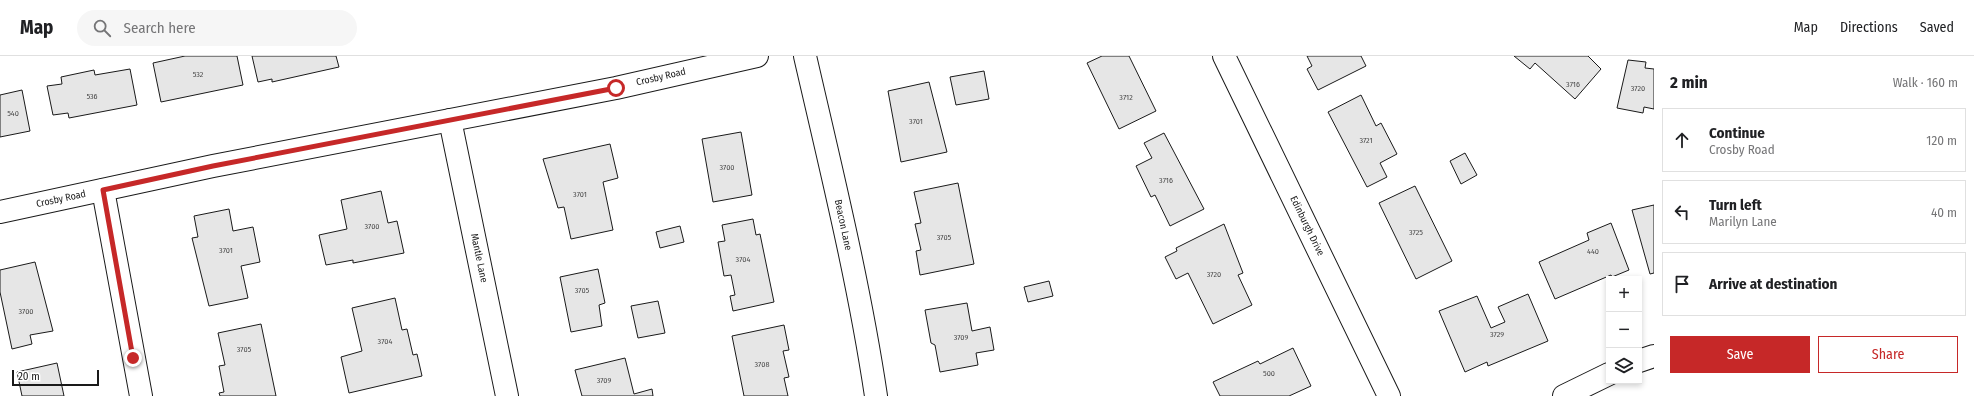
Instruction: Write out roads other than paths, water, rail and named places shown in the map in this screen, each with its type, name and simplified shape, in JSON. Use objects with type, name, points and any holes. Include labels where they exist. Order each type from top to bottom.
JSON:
[{"type":"street","name":"Crosby Road","points":[[0,212],[213,166],[616,88],[757,56]]},
{"type":"street","name":"Beacon Lane","points":[[805,56],[842,216],[870,353],[876,396]]},
{"type":"street","name":"Edinburgh Drive","points":[[1224,56],[1389,396]]},
{"type":"street","name":"Mantle Lane","points":[[450,120],[507,396]]},
{"type":"street","points":[[103,190],[141,396]]},
{"type":"street","points":[[1642,360],[1654,356]]},
{"type":"street","points":[[1564,396],[1606,375]]}]
